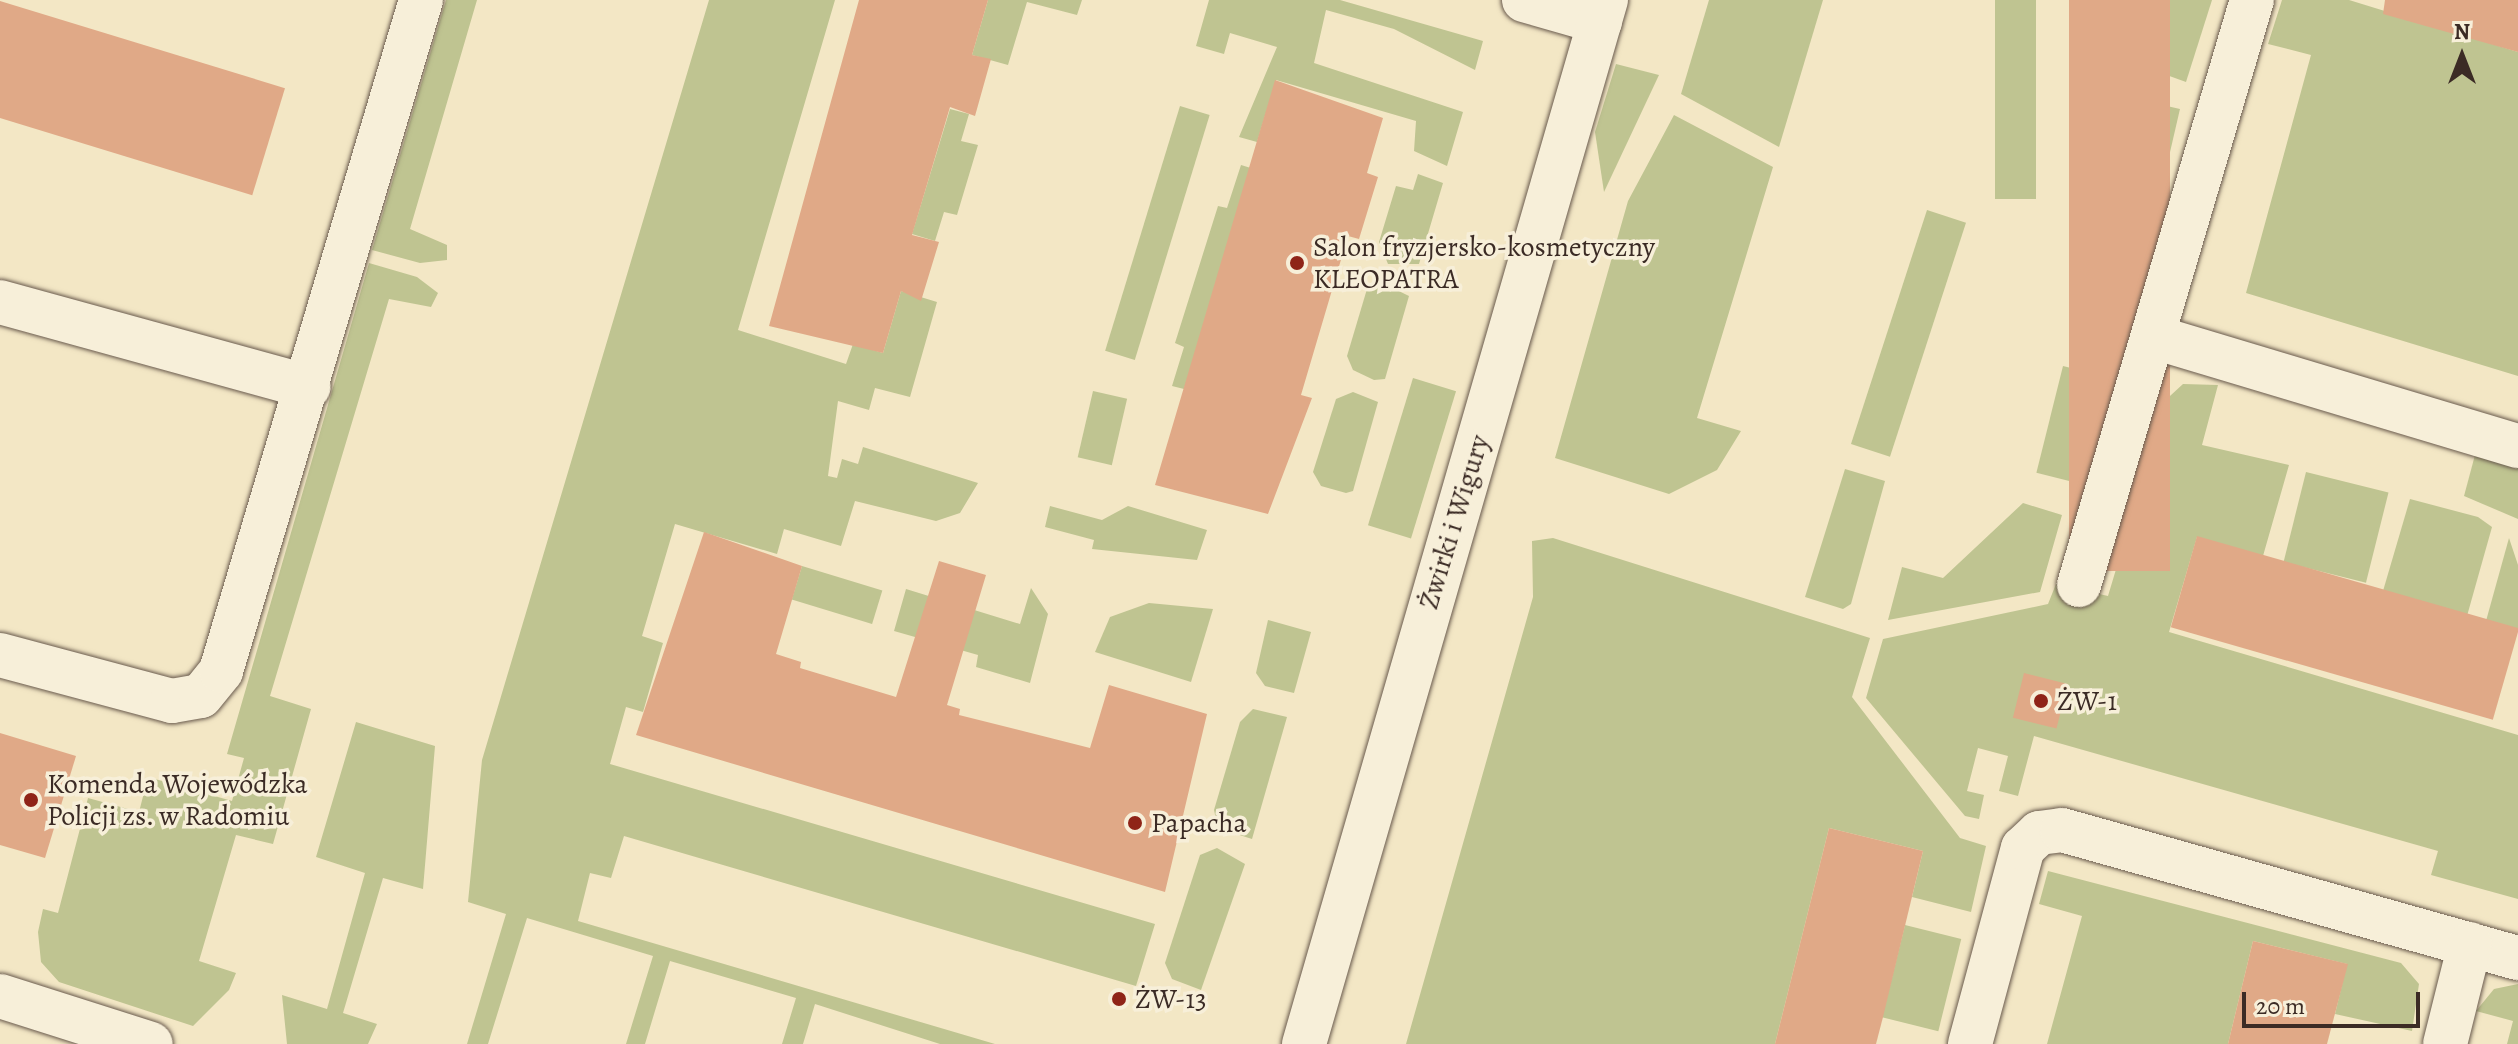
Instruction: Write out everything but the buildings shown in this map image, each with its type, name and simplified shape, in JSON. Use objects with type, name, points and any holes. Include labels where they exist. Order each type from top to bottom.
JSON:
[{"type":"street","points":[[0,655],[134,695],[201,696],[221,671],[421,0]]},
{"type":"street","points":[[1524,0],[1603,11]]},
{"type":"street","points":[[2079,585],[2252,0]]},
{"type":"street","name":"Żwirki i Wigury","points":[[1304,1044],[1603,11]]},
{"type":"street","points":[[0,302],[308,387]]},
{"type":"street","points":[[2154,337],[2518,446]]},
{"type":"street","points":[[1970,1044],[2023,848],[2039,833],[2062,830],[2518,958]]},
{"type":"street","points":[[2445,1044],[2470,944]]},
{"type":"street","points":[[0,996],[151,1044]]},
{"type":"green space","points":[[446,0],[477,0],[410,229],[447,245],[447,260],[420,263],[372,250]]},
{"type":"green space","points":[[709,0],[835,0],[738,330],[846,364],[853,344],[883,353],[901,291],[937,302],[910,397],[875,388],[869,410],[838,401],[828,476],[837,478],[842,459],[858,464],[863,447],[978,483],[960,513],[936,521],[855,501],[841,546],[784,529],[777,554],[675,524],[642,636],[663,643],[643,712],[626,707],[610,764],[1155,924],[1136,986],[624,836],[611,878],[590,873],[578,921],[995,1044],[940,1044],[815,1004],[803,1044],[782,1044],[796,998],[670,961],[645,1044],[626,1044],[653,956],[527,918],[488,1044],[467,1044],[506,914],[468,902],[482,760]]},
{"type":"green space","points":[[988,0],[1082,0],[1077,15],[1027,2],[1008,65],[972,55]]},
{"type":"green space","points":[[1209,0],[1340,0],[1483,41],[1475,70],[1394,29],[1326,10],[1314,63],[1463,112],[1447,166],[1414,151],[1416,121],[1276,80],[1257,142],[1239,137],[1277,47],[1230,33],[1224,54],[1196,46]]},
{"type":"green space","points":[[1709,0],[1823,0],[1779,147],[1681,94]]},
{"type":"green space","points":[[1995,0],[2036,0],[2036,199],[1995,199]]},
{"type":"green space","points":[[2170,0],[2212,0],[2186,82],[2150,69]]},
{"type":"green space","points":[[2282,0],[2349,0],[2518,52],[2518,376],[2246,293],[2311,55],[2268,44]]},
{"type":"green space","points":[[1616,64],[1659,75],[1604,192],[1595,132]]},
{"type":"green space","points":[[2141,100],[2180,109],[2156,213],[2117,204]]},
{"type":"green space","points":[[1180,106],[1210,115],[1135,360],[1105,351]]},
{"type":"green space","points":[[950,109],[969,114],[961,141],[978,145],[957,215],[944,212],[935,241],[912,234]]},
{"type":"green space","points":[[1674,115],[1773,167],[1697,418],[1741,431],[1717,470],[1669,494],[1555,458],[1628,201]]},
{"type":"green space","points":[[1241,165],[1254,169],[1184,389],[1172,386],[1184,347],[1175,343],[1218,206],[1227,208]]},
{"type":"green space","points":[[1418,174],[1443,183],[1419,264],[1388,264],[1379,242],[1396,186],[1413,190]]},
{"type":"green space","points":[[1927,210],[1966,223],[1890,457],[1851,444]]},
{"type":"green space","points":[[2101,235],[2140,246],[2111,350],[2071,339]]},
{"type":"green space","points":[[369,263],[417,277],[438,293],[431,307],[389,299],[270,696],[311,709],[273,844],[236,835],[199,961],[236,973],[229,990],[193,1026],[59,982],[41,962],[38,932],[43,909],[58,913],[88,798],[139,812],[148,777],[232,801],[244,758],[227,754]]},
{"type":"green space","points":[[1378,281],[1409,296],[1385,379],[1374,380],[1353,370],[1347,356],[1367,289]]},
{"type":"green space","points":[[2063,366],[2103,376],[2076,483],[2036,473]]},
{"type":"green space","points":[[1413,378],[1456,391],[1411,538],[1368,525]]},
{"type":"green space","points":[[2183,384],[2218,385],[2202,445],[2289,465],[2263,556],[2197,537],[2169,632],[2518,735],[2518,899],[2431,875],[2438,851],[2034,736],[2018,796],[1999,791],[2008,756],[1978,748],[1967,791],[1984,795],[1979,819],[1965,816],[1866,698],[1883,639],[2048,604],[2056,584],[2108,596],[2141,486],[2145,419]]},
{"type":"green space","points":[[1093,391],[1127,399],[1112,465],[1078,457]]},
{"type":"green space","points":[[1353,392],[1378,402],[1353,491],[1346,493],[1321,486],[1313,472],[1336,399]]},
{"type":"green space","points":[[2475,455],[2518,467],[2518,519],[2464,496]]},
{"type":"green space","points":[[1845,469],[1885,481],[1851,604],[1843,609],[1805,597]]},
{"type":"green space","points":[[2306,472],[2388,493],[2366,583],[2284,562]]},
{"type":"green space","points":[[2410,499],[2478,517],[2492,527],[2467,616],[2383,591]]},
{"type":"green space","points":[[2023,503],[2062,515],[2040,592],[1888,620],[1902,567],[1943,578]]},
{"type":"green space","points":[[1050,506],[1102,520],[1128,506],[1207,530],[1197,560],[1092,549],[1094,540],[1045,527]]},
{"type":"green space","points":[[1553,538],[1870,638],[1852,697],[1960,838],[1986,846],[1971,912],[1912,897],[1923,851],[1829,828],[1775,1044],[1406,1044],[1533,597],[1532,541]]},
{"type":"green space","points":[[2509,538],[2518,565],[2518,631],[2486,621]]},
{"type":"green space","points":[[802,566],[882,591],[872,624],[792,599]]},
{"type":"green space","points":[[1031,588],[1048,614],[1030,683],[976,667],[978,655],[894,631],[906,589],[1020,624]]},
{"type":"green space","points":[[1149,603],[1213,609],[1191,682],[1095,652],[1110,617]]},
{"type":"green space","points":[[1268,620],[1311,632],[1294,693],[1265,686],[1256,673]]},
{"type":"green space","points":[[1253,709],[1287,717],[1252,839],[1218,828],[1214,810],[1240,722]]},
{"type":"green space","points":[[356,722],[435,746],[423,889],[383,878],[343,1013],[377,1024],[368,1044],[287,1044],[282,995],[327,1009],[365,873],[316,857]]},
{"type":"green space","points":[[1217,848],[1245,864],[1201,990],[1172,979],[1165,963],[1200,855]]},
{"type":"green space","points":[[2048,871],[2401,963],[2419,984],[2412,1031],[2335,1014],[2347,964],[2253,941],[2228,1044],[2047,1044],[2082,916],[2039,904]]},
{"type":"green space","points":[[1905,925],[1961,939],[1938,1031],[1882,1017]]},
{"type":"green space","points":[[2518,984],[2518,1044],[2507,1044],[2513,1021],[2476,1011],[2494,989]]},
{"type":"place","name":"Salon fryzjersko-kosmetyczny KLEOPATRA","points":[[1297,263]]},
{"type":"place","name":"ŻW-1","points":[[2041,701]]},
{"type":"place","name":"Komenda Wojewódzka Policji zs. w Radomiu","points":[[31,800]]},
{"type":"place","name":"Papacha","points":[[1135,823]]},
{"type":"place","name":"ŻW-13","points":[[1119,999]]}]
